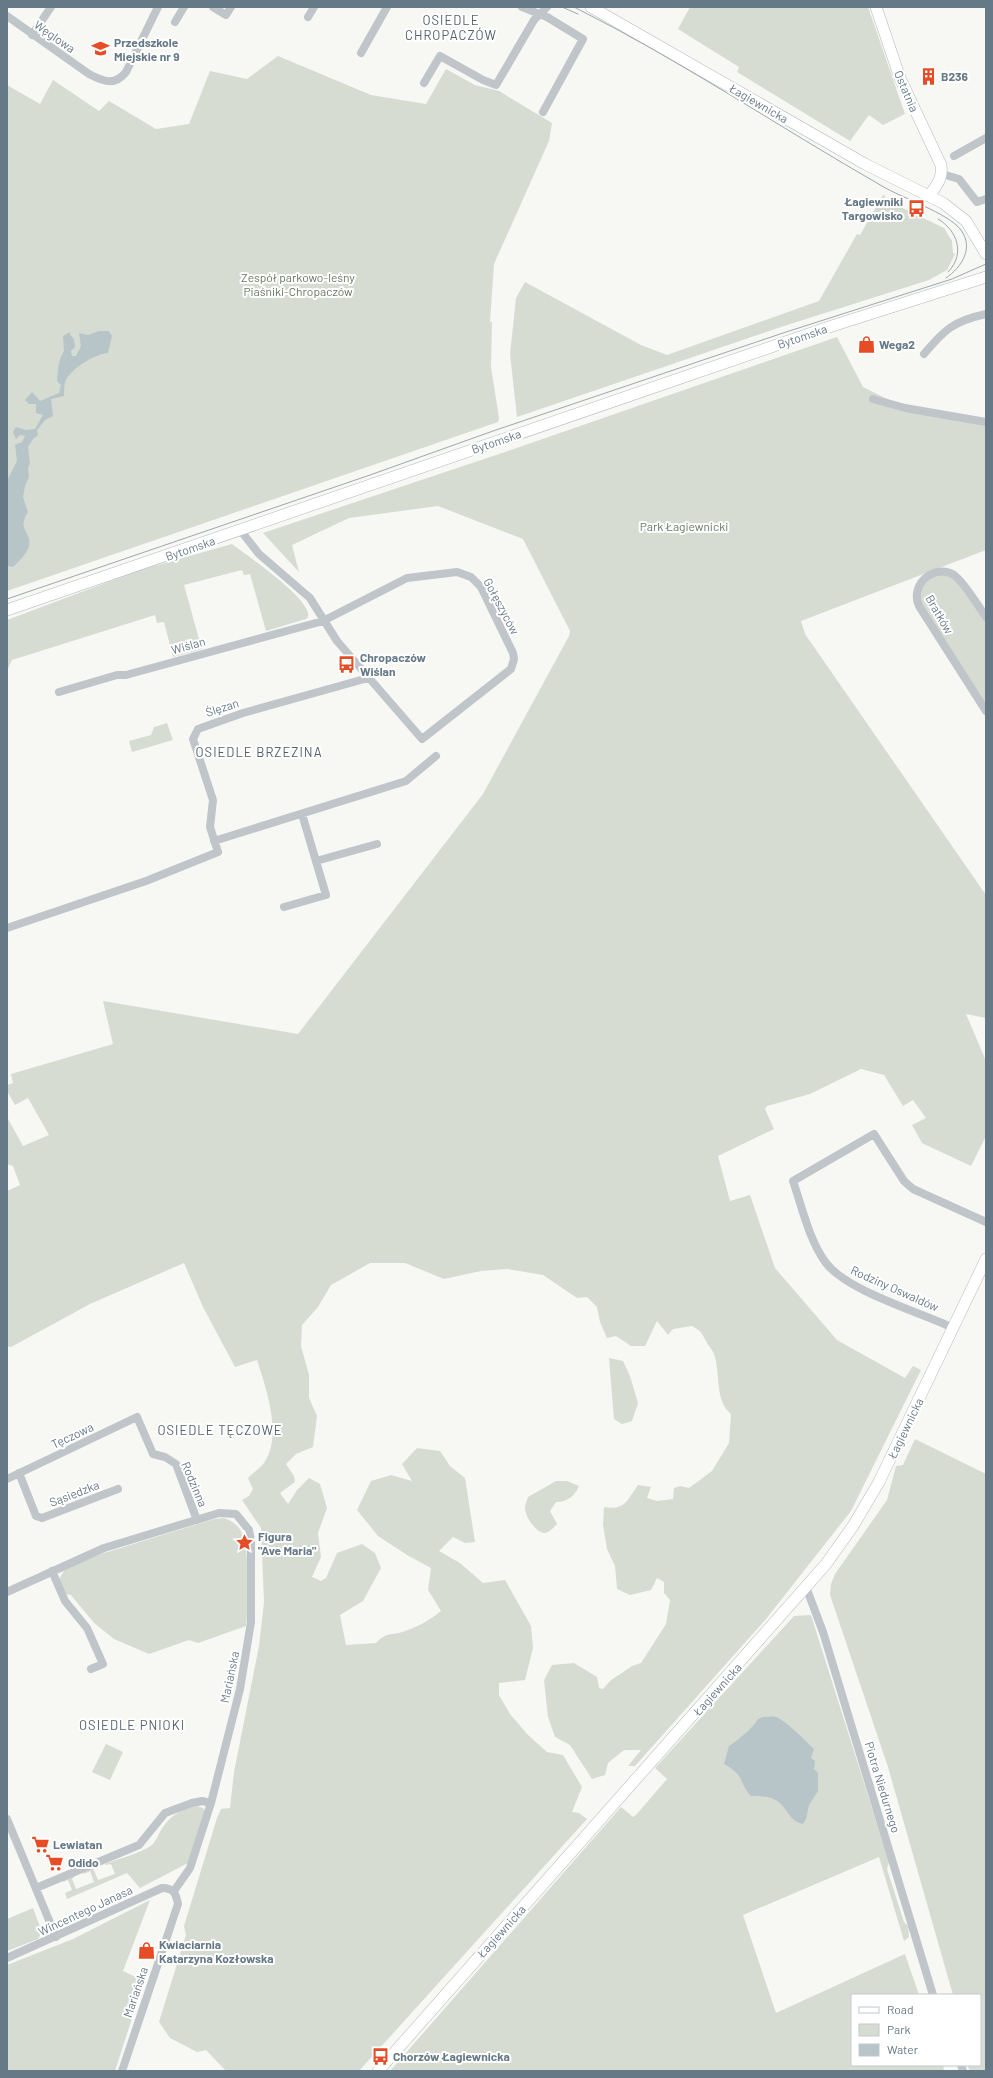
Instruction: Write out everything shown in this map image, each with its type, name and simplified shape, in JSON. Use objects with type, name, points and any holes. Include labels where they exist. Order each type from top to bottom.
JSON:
[{"type":"street","points":[[32,35],[51,7]]},
{"type":"street","name":"Węglowa","points":[[7,16],[89,74],[101,81],[113,82],[122,77],[126,72],[158,7]]},
{"type":"street","points":[[175,22],[184,7]]},
{"type":"street","points":[[213,7],[226,15],[231,7]]},
{"type":"street","points":[[308,17],[314,7]]},
{"type":"street","points":[[361,52],[387,7]]},
{"type":"street","points":[[522,7],[540,15],[583,39],[543,112]]},
{"type":"street","points":[[424,83],[440,56],[483,80],[496,85],[534,20],[547,7]]},
{"type":"street","name":"Łagiewnicka","points":[[591,7],[865,164],[929,196]]},
{"type":"street","name":"Ostatnia","points":[[876,7],[900,78],[938,156],[942,174]]},
{"type":"street","points":[[954,156],[986,138]]},
{"type":"street","points":[[986,199],[977,202],[959,179],[954,176],[942,174],[929,196],[957,212],[966,220],[986,254]]},
{"type":"street","name":"Bytomska","points":[[7,610],[241,531],[497,440],[832,326],[986,277]]},
{"type":"street","points":[[924,354],[940,336],[960,321],[986,314]]},
{"type":"street","points":[[873,400],[905,408],[986,422]]},
{"type":"street","points":[[241,531],[258,554],[310,598],[323,621],[337,641],[368,678]]},
{"type":"street","name":"Gołęszyców","points":[[323,621],[407,578],[457,572],[465,573],[476,581],[513,653],[513,664],[508,672],[422,739],[368,678]]},
{"type":"street","name":"Bratków","points":[[986,617],[954,576],[947,573],[934,574],[919,584],[916,594],[920,606],[986,711]]},
{"type":"street","name":"Wiślan","points":[[59,692],[117,675],[126,675],[323,621]]},
{"type":"street","name":"Ślęzan","points":[[7,928],[146,881],[218,852],[210,826],[213,800],[193,739],[198,729],[243,713],[368,678]]},
{"type":"street","points":[[214,840],[406,782],[436,756]]},
{"type":"street","points":[[284,907],[326,895],[302,814]]},
{"type":"street","points":[[316,861],[377,844]]},
{"type":"street","name":"Rodziny Oswaldów","points":[[953,1328],[860,1288],[827,1264],[819,1251],[793,1181],[874,1134],[904,1181],[913,1189],[986,1222]]},
{"type":"street","name":"Łagiewnicka","points":[[378,2071],[806,1588],[835,1552],[867,1504],[986,1259]]},
{"type":"street","name":"Tęczowa","points":[[7,1479],[137,1417],[140,1427]]},
{"type":"street","name":"Rodzinna","points":[[140,1427],[153,1454],[176,1464],[197,1520]]},
{"type":"street","name":"Sąsiedzka","points":[[19,1473],[36,1516],[42,1518],[118,1489]]},
{"type":"street","name":"Mariańska","points":[[7,1592],[104,1548],[219,1513],[236,1514],[249,1530],[251,1541],[251,1622],[238,1696],[211,1803],[190,1868],[174,1891],[178,1904],[122,2071]]},
{"type":"street","points":[[52,1571],[65,1601],[87,1628],[103,1664],[91,1669]]},
{"type":"street","name":"Piotra Niedurnego","points":[[806,1588],[823,1632],[933,1994]]},
{"type":"street","points":[[36,1888],[139,1845],[164,1813],[192,1803],[211,1803]]},
{"type":"street","points":[[7,1819],[56,1937]]},
{"type":"street","name":"Wincentego Janasa","points":[[7,1958],[162,1888],[169,1888],[174,1891]]},
{"type":"green space","points":[[690,7],[868,7],[905,114],[883,125],[869,115],[850,141],[737,72],[739,67],[678,29]]},
{"type":"green space","name":"Zespół parkowo-leśny Piaśniki-Chropaczów","points":[[278,56],[371,95],[426,104],[446,69],[475,85],[499,91],[552,123],[549,141],[494,264],[490,322],[492,322],[491,367],[499,418],[498,422],[7,591],[7,85],[40,104],[53,80],[99,111],[109,101],[156,129],[189,124],[210,71],[247,79]]},
{"type":"green space","points":[[883,195],[885,196],[884,199],[944,228],[952,241],[953,253],[955,254],[947,270],[929,280],[784,326],[517,417],[510,354],[516,298],[525,282],[641,345],[667,355],[819,301],[857,234],[860,235]]},
{"type":"green space","name":"Park Łagiewnicki","points":[[837,337],[863,387],[905,408],[986,418],[986,550],[801,621],[805,634],[986,895],[986,1018],[966,1014],[986,1061],[986,1136],[971,1166],[922,1143],[912,1125],[926,1118],[913,1100],[903,1106],[884,1075],[861,1069],[810,1094],[767,1106],[765,1109],[774,1129],[718,1156],[730,1201],[750,1195],[775,1268],[837,1340],[905,1378],[913,1366],[921,1370],[851,1511],[766,1619],[635,1766],[628,1766],[641,1750],[624,1750],[608,1763],[605,1775],[592,1779],[570,1745],[555,1737],[548,1717],[544,1680],[552,1665],[574,1663],[597,1677],[599,1688],[603,1689],[610,1681],[632,1666],[641,1663],[666,1624],[670,1600],[664,1593],[664,1582],[657,1578],[651,1590],[630,1595],[617,1589],[615,1566],[607,1549],[603,1525],[604,1507],[611,1508],[621,1506],[628,1500],[638,1485],[651,1487],[647,1498],[657,1501],[673,1499],[674,1488],[680,1486],[689,1488],[712,1471],[729,1443],[731,1414],[722,1401],[716,1361],[713,1352],[700,1332],[692,1326],[673,1329],[668,1335],[657,1321],[645,1346],[631,1346],[616,1336],[607,1338],[600,1322],[597,1307],[587,1297],[577,1298],[543,1275],[507,1269],[481,1271],[444,1279],[405,1263],[370,1263],[331,1285],[318,1307],[302,1325],[301,1346],[309,1375],[309,1398],[317,1416],[313,1447],[296,1454],[286,1464],[294,1476],[295,1482],[280,1493],[288,1504],[297,1490],[309,1478],[320,1484],[327,1508],[318,1533],[321,1557],[312,1577],[321,1581],[326,1578],[337,1553],[362,1544],[375,1553],[381,1568],[363,1601],[340,1615],[346,1645],[376,1643],[385,1636],[418,1626],[428,1621],[441,1611],[428,1590],[431,1568],[407,1555],[378,1536],[357,1510],[371,1481],[391,1475],[412,1481],[402,1464],[417,1448],[440,1451],[450,1466],[465,1478],[475,1542],[465,1543],[453,1537],[439,1551],[460,1563],[483,1583],[505,1580],[531,1626],[533,1648],[525,1680],[499,1683],[499,1695],[510,1714],[528,1735],[547,1752],[563,1755],[582,1787],[572,1812],[579,1813],[587,1819],[359,2071],[226,2071],[206,2050],[197,2052],[170,2038],[159,2022],[186,1935],[184,1926],[217,1818],[221,1809],[230,1808],[234,1772],[259,1646],[264,1602],[261,1528],[242,1500],[249,1496],[253,1489],[248,1478],[261,1467],[270,1452],[273,1426],[265,1384],[257,1360],[235,1367],[203,1307],[184,1263],[90,1304],[11,1347],[7,1346],[7,1191],[20,1185],[13,1166],[7,1164],[7,1117],[23,1146],[49,1135],[28,1098],[15,1105],[7,1091],[7,1085],[13,1083],[11,1074],[113,1044],[103,1001],[298,1034],[483,794],[569,636],[570,631],[523,539],[438,506],[349,518],[292,545],[299,572],[263,533],[505,452]]},
{"type":"green space","points":[[232,544],[264,567],[290,589],[307,609],[308,617],[306,619],[266,631],[250,574],[244,575],[242,570],[184,585],[199,639],[203,638],[205,643],[202,649],[173,657],[164,622],[157,623],[155,615],[12,660],[7,671],[7,620],[140,570]]},
{"type":"green space","points":[[934,574],[954,576],[986,617],[986,711],[919,606],[917,589]]},
{"type":"green space","points":[[167,723],[173,740],[132,752],[129,741],[151,735],[154,727]]},
{"type":"green space","points":[[609,1358],[623,1361],[630,1376],[638,1403],[632,1421],[622,1424],[614,1419]]},
{"type":"green space","points":[[915,1439],[986,1474],[986,2071],[970,2071],[968,2066],[981,2066],[981,1994],[953,1994],[888,1767],[830,1595],[831,1584],[835,1574],[887,1500],[896,1466],[903,1465]]},
{"type":"green space","points":[[556,1481],[567,1481],[579,1486],[570,1498],[564,1501],[556,1502],[550,1511],[557,1524],[550,1531],[544,1533],[537,1530],[528,1518],[525,1506],[528,1497]]},
{"type":"green space","points":[[224,1518],[239,1528],[246,1547],[248,1604],[246,1626],[198,1643],[189,1640],[149,1654],[114,1639],[94,1623],[71,1595],[65,1594],[59,1579],[65,1569],[101,1554],[214,1519]]},
{"type":"green space","points":[[811,1615],[889,1862],[887,1869],[904,1922],[908,1926],[909,1937],[904,1941],[879,1857],[743,1915],[776,2013],[905,1954],[919,1994],[851,1994],[851,2066],[943,2066],[944,2070],[390,2071],[621,1807],[633,1817],[636,1815],[667,1779],[655,1768],[794,1616]]},
{"type":"green space","points":[[106,1744],[123,1752],[110,1780],[92,1772]]},
{"type":"green space","points":[[197,1806],[203,1808],[205,1811],[188,1863],[140,1888],[127,1873],[67,1899],[65,1893],[72,1890],[68,1880],[63,1882],[62,1880],[76,1875],[72,1879],[76,1889],[94,1882],[90,1871],[84,1874],[83,1872],[93,1868],[98,1880],[115,1874],[111,1864],[105,1864],[152,1845],[163,1826],[171,1818],[180,1812]]},
{"type":"green space","points":[[150,1900],[123,1971],[144,1981],[115,2071],[7,2071],[7,1965],[73,1939]]},
{"type":"green space","points":[[33,1908],[42,1932],[38,1939],[7,1951],[7,1919]]},
{"type":"water","points":[[99,331],[109,331],[112,336],[108,353],[84,362],[69,375],[65,383],[64,396],[51,399],[53,416],[45,420],[37,430],[38,435],[33,439],[28,447],[30,463],[28,468],[29,477],[25,486],[23,497],[28,512],[25,518],[24,527],[28,537],[29,546],[25,555],[13,567],[8,566],[7,481],[17,461],[15,445],[22,442],[25,436],[20,435],[16,439],[13,432],[16,427],[26,430],[35,429],[43,415],[36,413],[36,404],[29,404],[25,400],[32,392],[40,401],[59,393],[61,385],[57,381],[59,362],[64,351],[63,336],[70,332],[70,335],[74,339],[75,347],[71,351],[72,356],[76,356],[81,346],[79,333],[88,335]]},
{"type":"water","points":[[763,1717],[776,1717],[785,1722],[814,1749],[811,1758],[815,1761],[814,1769],[818,1773],[818,1791],[809,1805],[806,1819],[803,1824],[791,1817],[780,1803],[773,1799],[764,1796],[751,1796],[736,1772],[724,1764],[729,1746],[749,1730],[758,1719]]},
{"type":"tram line","points":[[562,7],[578,14]]},
{"type":"tram line","points":[[574,7],[691,71],[882,186],[936,212],[955,224],[965,237],[966,250],[961,263],[952,274],[946,278]]},
{"type":"tram line","points":[[938,219],[950,229],[957,243],[957,258],[954,265],[948,272]]},
{"type":"tram line","points":[[7,599],[370,475],[493,431],[786,332],[952,279],[986,264]]},
{"type":"place","name":"Przedszkole Miejskie nr 9","points":[[101,49]]},
{"type":"place","name":"B236","points":[[928,76]]},
{"type":"place","name":"Łagiewniki Targowisko","points":[[916,208]]},
{"type":"place","name":"Wega2","points":[[866,344]]},
{"type":"place","name":"Chropaczów Wiślan","points":[[347,664]]},
{"type":"place","name":"Figura \"Ave Maria\"","points":[[245,1543]]},
{"type":"place","name":"Lewiatan","points":[[40,1844]]},
{"type":"place","name":"Odido","points":[[55,1862]]},
{"type":"place","name":"Kwiaciarnia Katarzyna Kozłowska","points":[[146,1951]]},
{"type":"place","name":"Chorzów Łagiewnicka","points":[[380,2056]]},
{"type":"district","name":"OSIEDLE CHROPACZÓW","points":[[451,28]]},
{"type":"district","name":"OSIEDLE BRZEZINA","points":[[259,752]]},
{"type":"district","name":"OSIEDLE TĘCZOWE","points":[[220,1430]]},
{"type":"district","name":"OSIEDLE PNIOKI","points":[[132,1725]]}]
